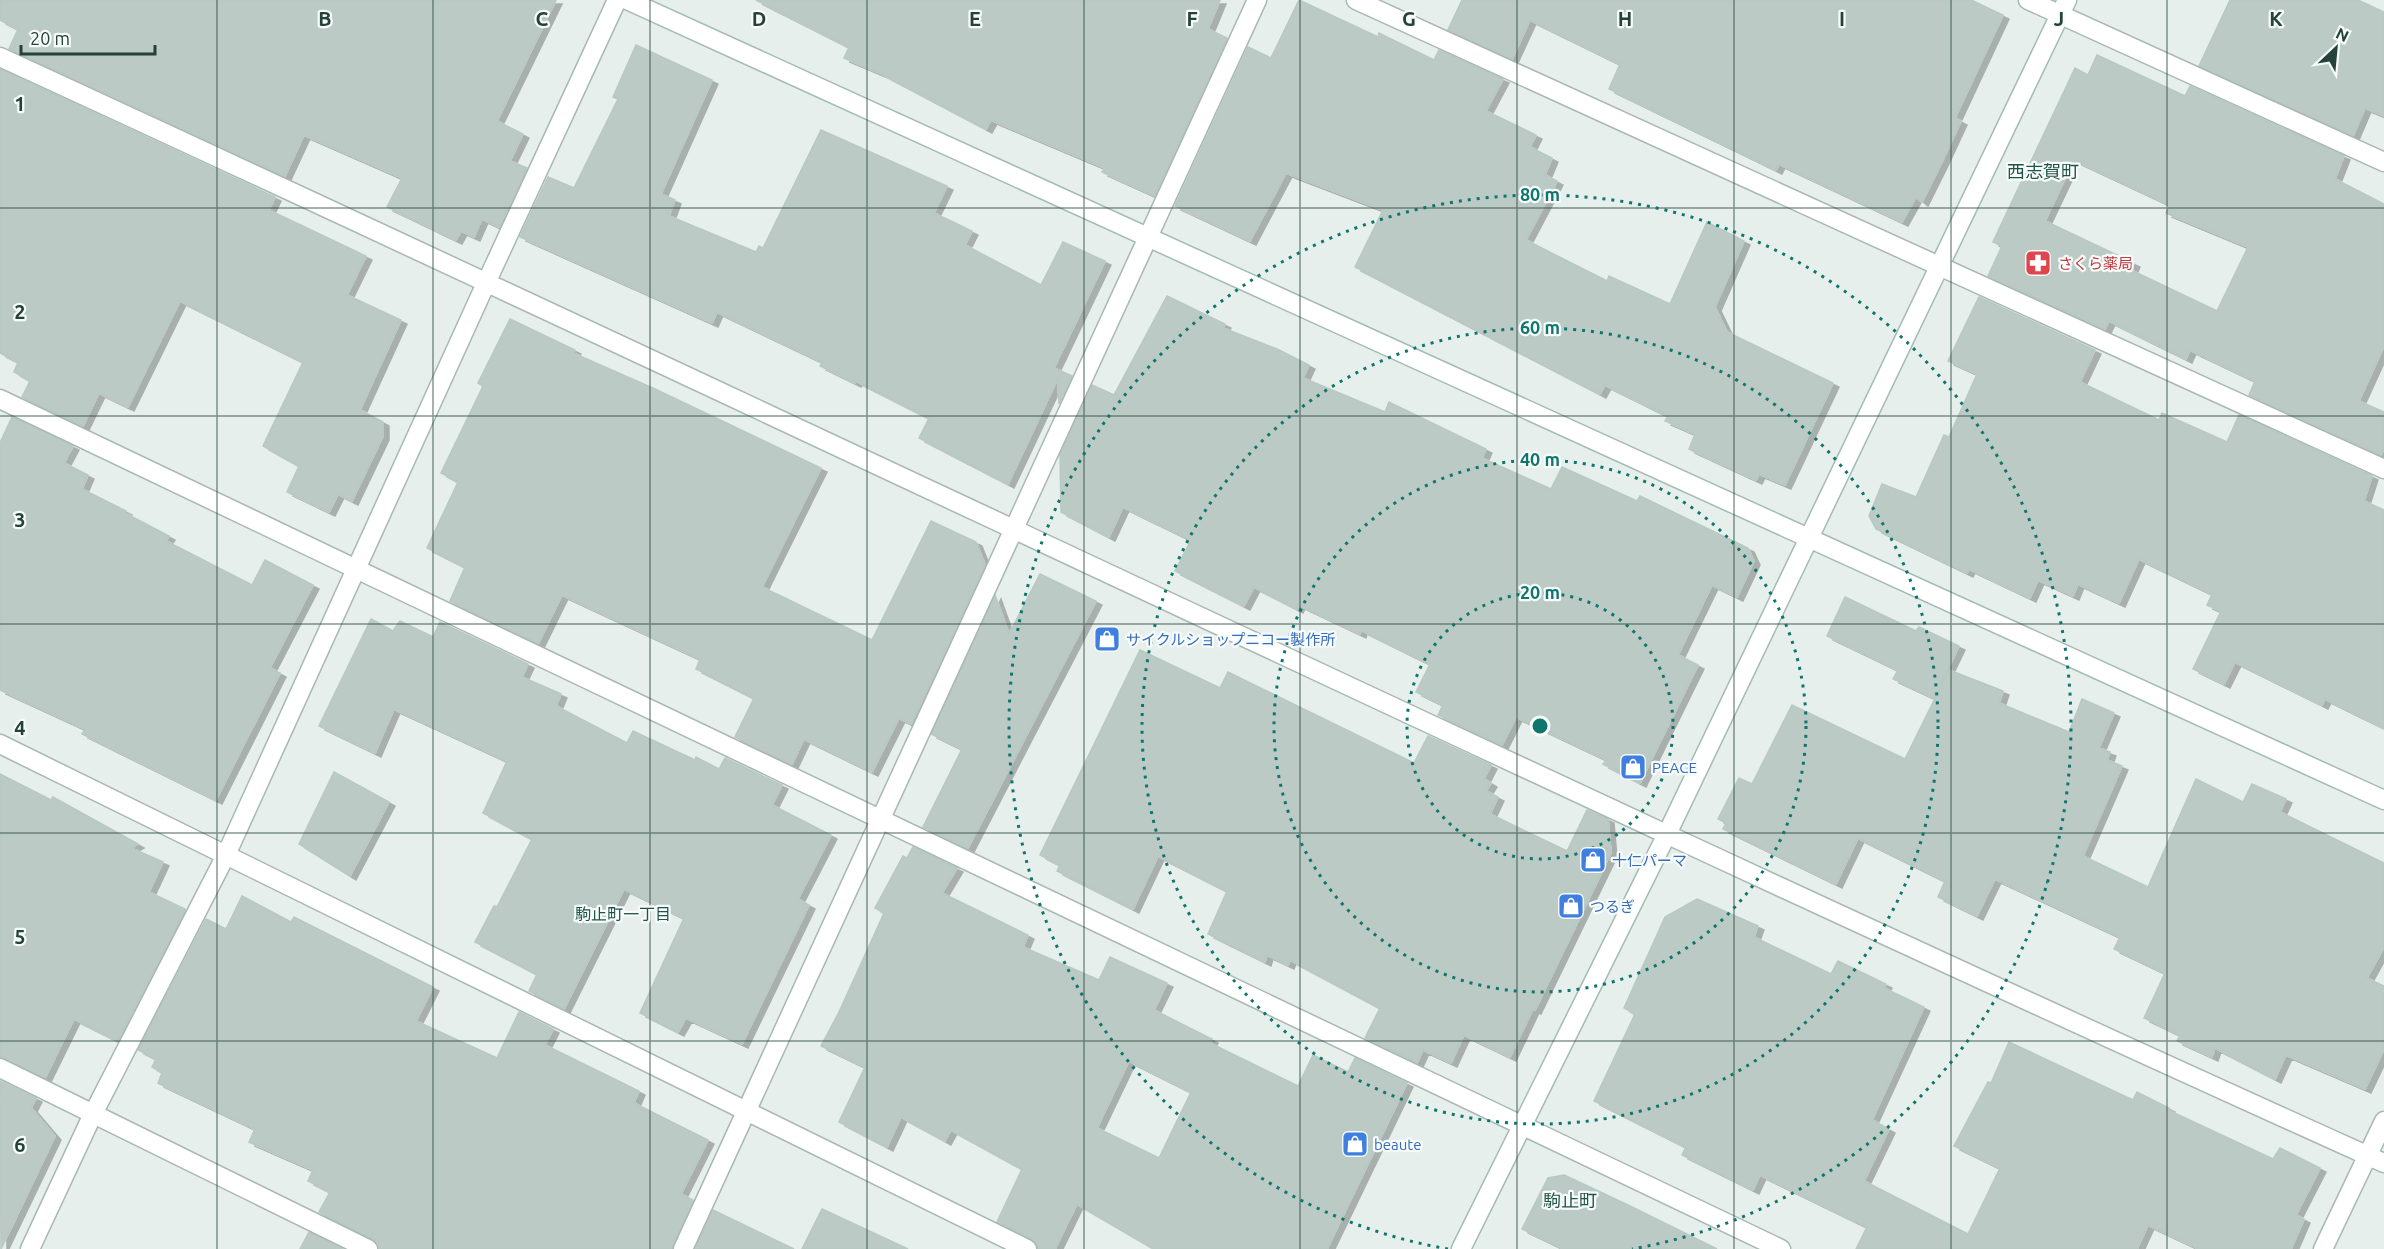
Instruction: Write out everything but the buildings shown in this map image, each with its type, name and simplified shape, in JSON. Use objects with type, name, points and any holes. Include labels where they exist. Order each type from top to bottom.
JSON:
[{"type":"street","points":[[30,1249],[93,1114],[226,855],[617,0]]},
{"type":"street","points":[[627,0],[1149,236],[1808,540],[2384,800]]},
{"type":"street","points":[[683,1249],[878,818],[1015,528],[1257,0]]},
{"type":"street","points":[[1356,0],[2384,469]]},
{"type":"street","points":[[2028,0],[2063,7],[2384,162]]},
{"type":"street","points":[[1461,1249],[1667,834],[2063,7]]},
{"type":"street","points":[[0,57],[487,281],[1667,834],[2376,1159]]},
{"type":"street","points":[[0,399],[1781,1249]]},
{"type":"street","points":[[0,744],[1027,1249]]},
{"type":"street","points":[[0,1068],[368,1249]]},
{"type":"street","points":[[2323,1249],[2376,1159],[2384,1121]]},
{"type":"place","name":"さくら薬局","points":[[2038,263]]},
{"type":"place","name":"サイクルショップニコー製作所","points":[[1107,639]]},
{"type":"place","name":"PEACE","points":[[1633,767]]},
{"type":"place","name":"十仁パーマ","points":[[1593,860]]},
{"type":"place","name":"つるぎ","points":[[1571,906]]},
{"type":"place","name":"beaute","points":[[1355,1144]]},
{"type":"district","name":"西志賀町","points":[[2043,171]]},
{"type":"district","name":"駒止町一丁目","points":[[623,914]]},
{"type":"district","name":"駒止町","points":[[1570,1200]]}]
